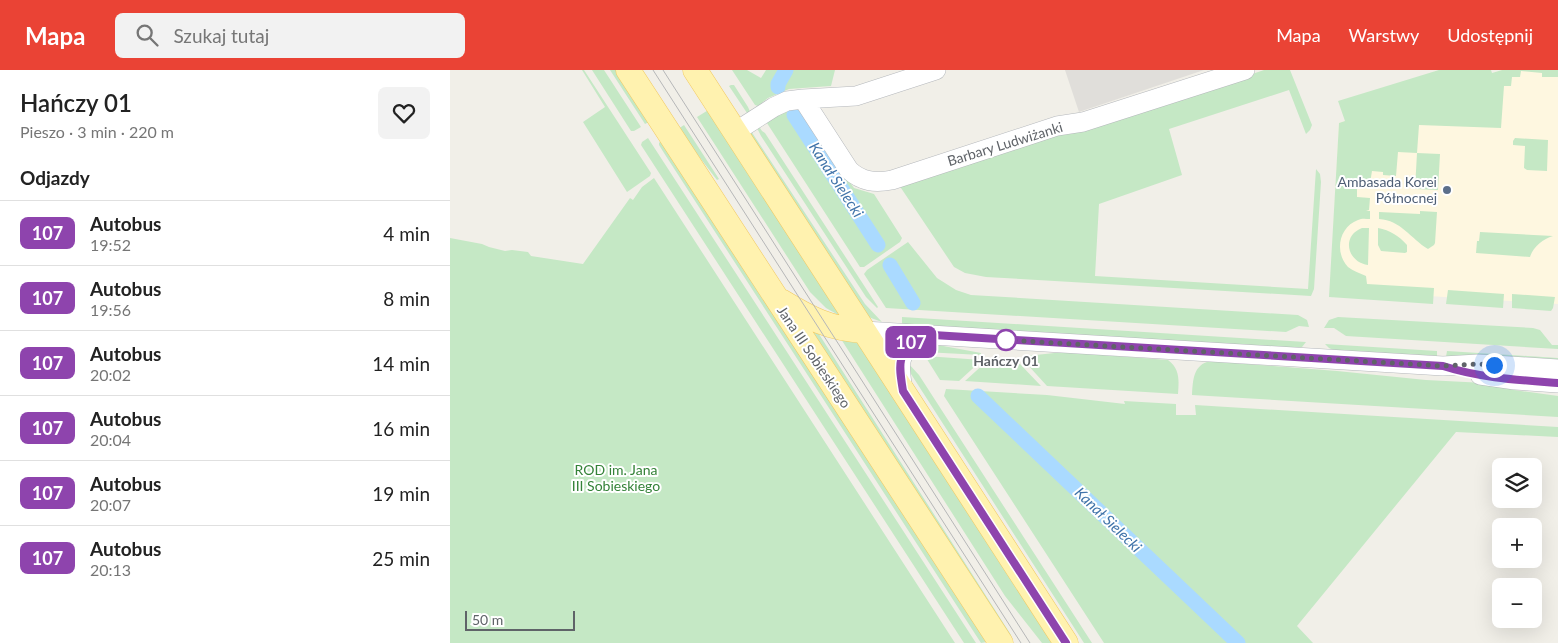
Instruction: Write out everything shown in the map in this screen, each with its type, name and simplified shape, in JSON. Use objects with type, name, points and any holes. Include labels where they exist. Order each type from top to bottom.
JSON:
[{"type":"main road","name":"Jana III Sobieskiego","points":[[628,70],[1001,643]]},
{"type":"main road","points":[[695,70],[1066,643]]},
{"type":"main road","points":[[775,297],[809,318],[848,329],[864,331]]},
{"type":"street","points":[[735,132],[778,105],[803,98],[856,96],[897,76],[936,70]]},
{"type":"street","name":"Barbary Ludwiżanki","points":[[803,98],[849,170],[864,180],[880,182],[892,180],[1057,126],[1083,122],[1245,70]]},
{"type":"street","points":[[864,331],[1443,366],[1478,364],[1558,369]]},
{"type":"street","points":[[903,391],[900,359],[917,334]]},
{"type":"street","points":[[1443,366],[1462,372],[1490,377],[1558,383]]},
{"type":"shaded area","points":[[1065,70],[1204,70],[1079,112]]},
{"type":"shaded area","name":"Ambasada Korei Północnej","points":[[1502,70],[1558,70],[1558,304],[1330,290],[1339,123]]},
{"type":"green space","points":[[582,70],[584,70],[651,173],[650,176],[627,192],[583,122],[605,107]]},
{"type":"green space","points":[[592,70],[604,70],[641,127],[631,131]]},
{"type":"green space","points":[[610,70],[618,70],[651,121],[645,124]]},
{"type":"green space","points":[[732,70],[747,70],[761,78],[766,70],[835,70],[831,86],[789,89],[768,98],[758,106],[755,105]]},
{"type":"green space","points":[[1264,70],[1290,70],[1312,125],[1310,130],[1306,134],[1289,90],[1169,129],[1182,175],[1099,204],[1095,276],[1308,289],[1316,169],[1320,174],[1321,182],[1314,289],[1311,296],[986,277],[965,273],[954,267],[899,185],[1053,132],[1100,126]]},
{"type":"green space","points":[[1439,70],[1491,70],[1492,73],[1502,70],[1558,70],[1558,77],[1542,77],[1542,73],[1521,71],[1520,77],[1512,77],[1511,86],[1504,86],[1501,128],[1419,125],[1417,153],[1398,152],[1396,176],[1383,175],[1383,172],[1372,171],[1370,183],[1357,182],[1357,197],[1370,198],[1369,210],[1366,211],[1370,211],[1370,219],[1359,219],[1346,228],[1340,247],[1341,254],[1348,267],[1366,276],[1367,284],[1434,288],[1433,304],[1329,297],[1339,123],[1345,121],[1338,101]]},
{"type":"green space","points":[[734,85],[748,107],[751,114],[749,116],[729,86]]},
{"type":"green space","points":[[797,106],[854,188],[874,194],[902,238],[900,242],[864,267],[860,267],[765,120]]},
{"type":"green space","points":[[710,109],[842,317],[826,308],[810,292],[697,117]]},
{"type":"green space","points":[[684,125],[719,179],[717,180],[678,129]]},
{"type":"green space","points":[[758,125],[765,133],[877,308],[866,297],[761,136],[756,126]]},
{"type":"green space","points":[[751,131],[865,304],[882,322],[865,315],[750,135]]},
{"type":"green space","points":[[648,138],[976,643],[964,643],[641,145]]},
{"type":"green space","points":[[1515,138],[1548,140],[1547,171],[1527,170],[1524,168],[1525,146],[1513,145]]},
{"type":"green space","points":[[663,139],[987,642],[981,643],[664,153],[659,145]]},
{"type":"green space","points":[[1417,153],[1440,154],[1438,190],[1415,189]]},
{"type":"green space","name":"ROD im. Jana III Sobieskiego","points":[[654,178],[955,643],[450,643],[450,238],[482,244],[505,251],[528,252],[531,256],[583,264],[630,198],[633,200],[642,187]]},
{"type":"green space","points":[[1420,211],[1437,212],[1435,243],[1428,249],[1400,226],[1387,220],[1379,219],[1379,212],[1420,214]]},
{"type":"green space","points":[[1362,228],[1369,228],[1368,265],[1355,259],[1349,248],[1351,237]]},
{"type":"green space","points":[[1378,228],[1390,232],[1401,239],[1407,245],[1407,252],[1381,251],[1378,245]]},
{"type":"green space","points":[[1480,232],[1553,236],[1539,244],[1533,250],[1530,257],[1476,253]]},
{"type":"green space","points":[[908,242],[937,278],[956,290],[971,295],[1298,315],[1307,320],[1309,327],[1299,326],[1286,332],[886,308],[864,274]]},
{"type":"green space","points":[[1448,290],[1504,294],[1503,308],[1446,304]]},
{"type":"green space","points":[[1512,294],[1555,297],[1553,308],[1551,311],[1512,308]]},
{"type":"green space","points":[[902,317],[1306,342],[1302,347],[1298,348],[902,324]]},
{"type":"green space","points":[[1338,317],[1533,328],[1540,330],[1552,345],[1558,345],[1558,349],[1346,336],[1334,328],[1324,328],[1329,320]]},
{"type":"green space","points":[[802,322],[817,331],[1011,635],[1008,637]]},
{"type":"green space","points":[[841,339],[860,341],[1056,643],[1042,643],[1005,596]]},
{"type":"green space","points":[[927,344],[981,353],[981,355],[924,352],[919,346]]},
{"type":"green space","points":[[1325,344],[1437,351],[1437,356],[1333,350]]},
{"type":"green space","points":[[1447,351],[1558,358],[1558,363],[1446,357]]},
{"type":"green space","points":[[1064,352],[1168,360],[1177,371],[1178,394],[1047,386],[1026,363],[1026,356]]},
{"type":"green space","points":[[925,356],[982,360],[959,381],[940,380]]},
{"type":"green space","points":[[987,361],[1020,364],[1041,386],[965,381]]},
{"type":"green space","points":[[1210,361],[1426,380],[1485,383],[1514,390],[1558,396],[1558,417],[1192,395],[1197,370],[1204,363]]},
{"type":"green space","points":[[908,363],[919,375],[1092,643],[1084,643],[911,374]]},
{"type":"green space","points":[[946,389],[1047,395],[1125,404],[1124,401],[1176,404],[1176,415],[1196,415],[1195,405],[1558,427],[1558,437],[1456,432],[1297,626],[1313,643],[1104,643],[944,396]]},
{"type":"waterway","points":[[778,87],[786,70]]},
{"type":"waterway","name":"Kanał Sielecki","points":[[794,115],[878,245]]},
{"type":"waterway","name":"Kanał Sielecki","points":[[890,265],[913,303]]},
{"type":"waterway","name":"Kanał Sielecki","points":[[978,396],[1238,643]]},
{"type":"tram line","points":[[653,70],[1021,643]]},
{"type":"tram line","points":[[663,70],[1030,643]]},
{"type":"bus line","name":"107","points":[[1066,643],[903,391],[900,359],[917,334],[1443,366],[1462,372],[1490,377],[1558,383]]},
{"type":"place","name":"Ambasada Korei Północnej","points":[[1447,190]]},
{"type":"place","name":"Hańczy 01","points":[[1006,340]]},
{"type":"route","points":[[1006,340],[1443,366],[1494,365]]}]
